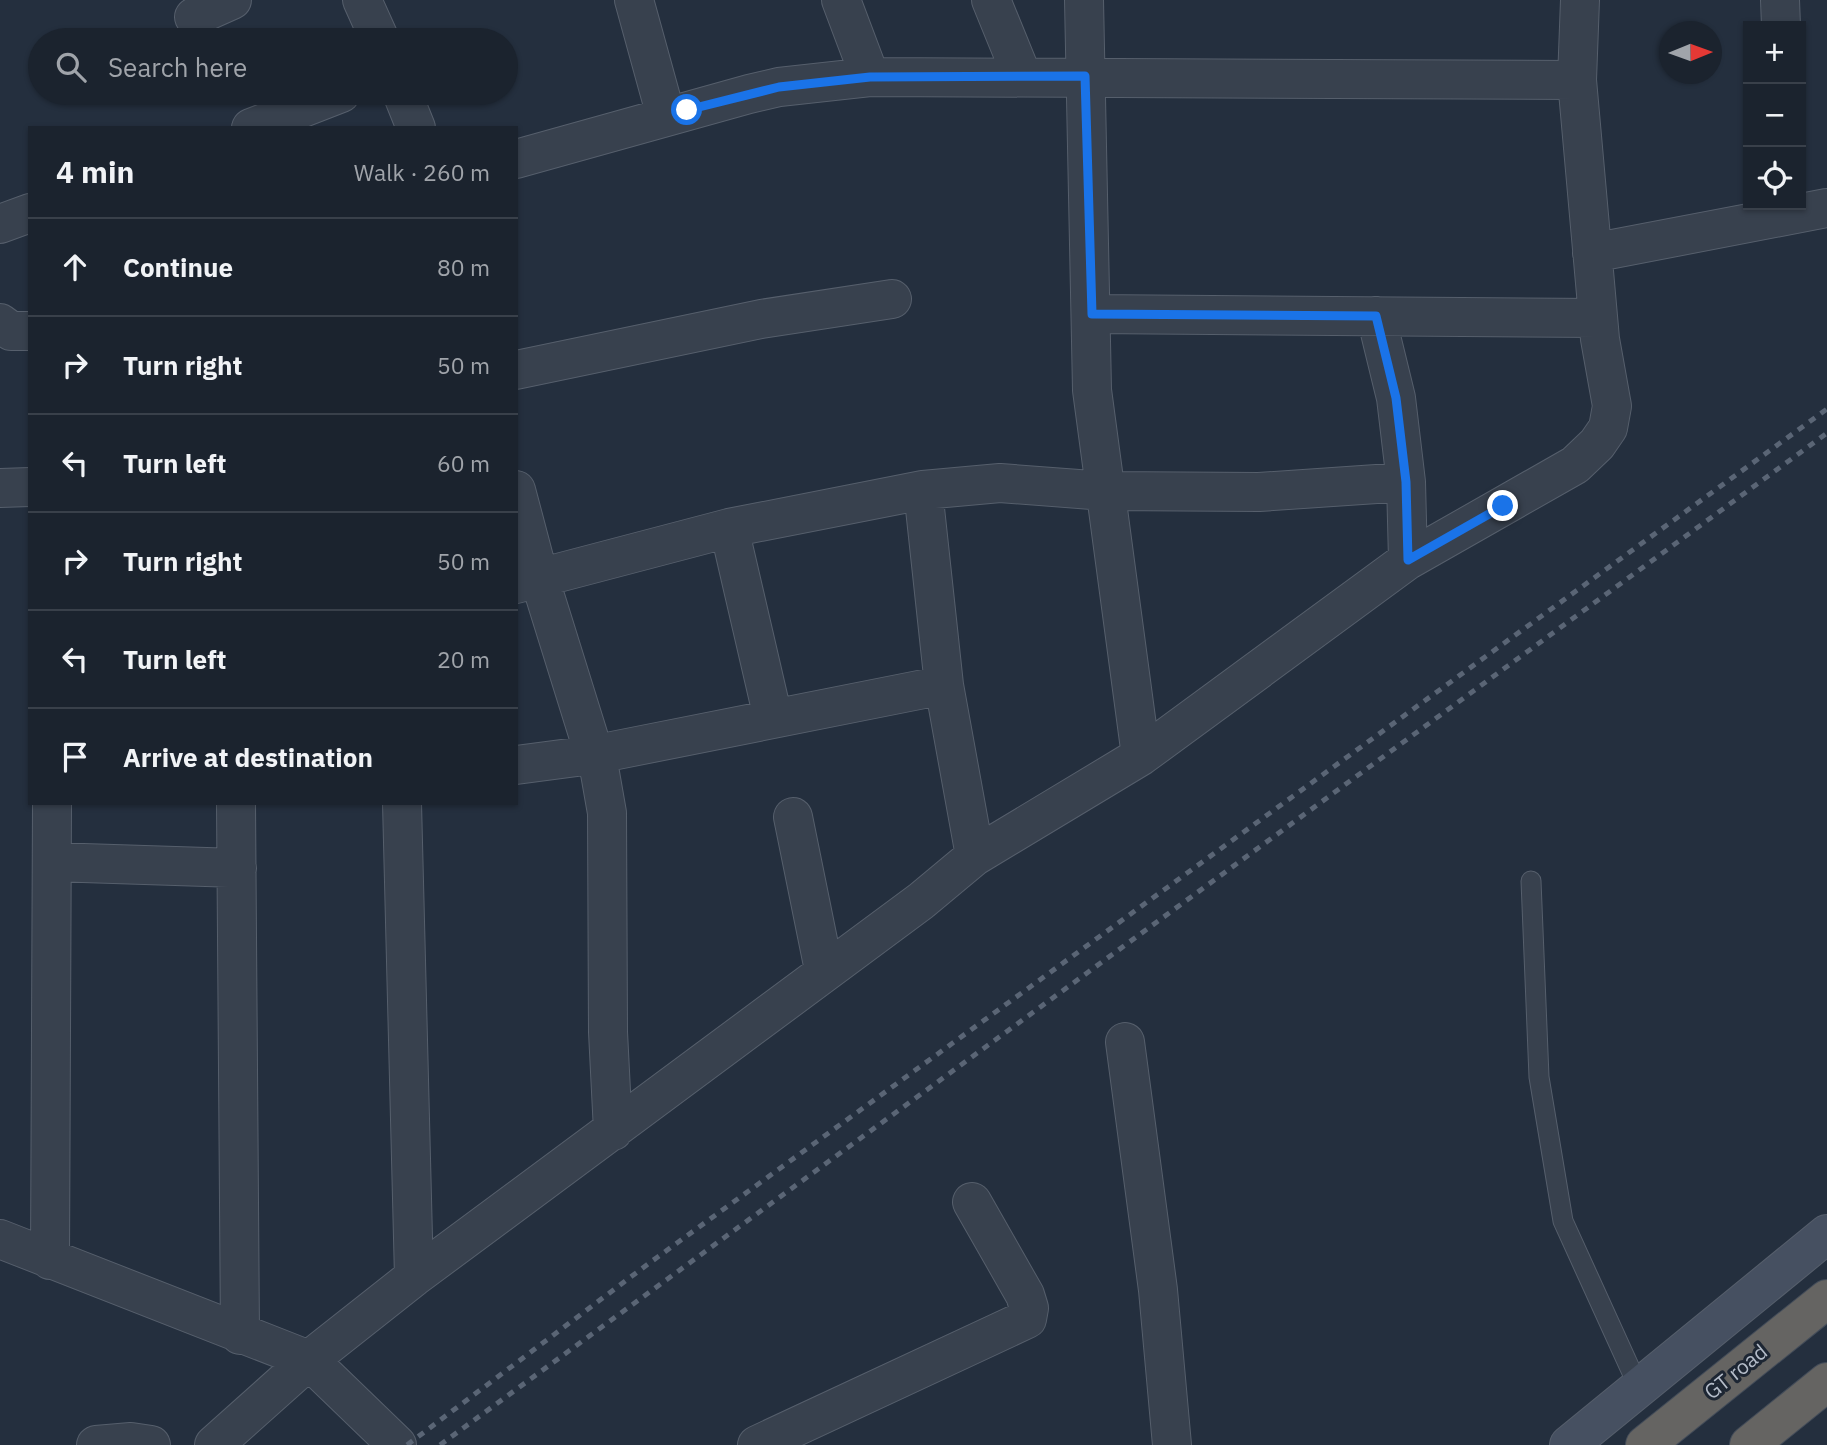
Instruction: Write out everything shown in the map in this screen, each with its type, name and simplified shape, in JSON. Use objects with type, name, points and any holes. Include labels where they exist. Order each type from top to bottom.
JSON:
[{"type":"highway","name":"GT road","points":[[1645,1445],[1827,1299]]},
{"type":"highway","points":[[1749,1445],[1827,1382]]},
{"type":"main road","points":[[1569,1445],[1827,1234]]},
{"type":"street","points":[[194,17],[232,0]]},
{"type":"street","points":[[362,0],[375,28]]},
{"type":"street","points":[[634,0],[666,116]]},
{"type":"street","points":[[841,0],[870,77]]},
{"type":"street","points":[[991,0],[1022,76]]},
{"type":"street","points":[[1084,0],[1093,390],[1141,756]]},
{"type":"street","points":[[214,1445],[309,1360],[414,1277],[613,1131],[824,970],[921,901],[975,856],[1141,756],[1408,560],[1575,466],[1597,444],[1608,428],[1612,406],[1598,318],[1577,80],[1580,0]]},
{"type":"street","points":[[1780,0],[1781,21]]},
{"type":"street","points":[[518,158],[779,87],[870,77],[1577,80]]},
{"type":"street","points":[[256,126],[310,105]]},
{"type":"street","points":[[407,105],[415,126]]},
{"type":"street","points":[[1592,253],[1796,210]]},
{"type":"street","points":[[0,224],[28,214]]},
{"type":"street","points":[[518,370],[761,319],[892,299]]},
{"type":"street","points":[[1092,314],[1598,318]]},
{"type":"street","points":[[1376,316],[1396,398],[1406,482],[1408,560]]},
{"type":"street","points":[[0,323],[11,331],[28,331]]},
{"type":"street","points":[[528,581],[729,528],[923,490],[1000,483],[1105,491],[1259,492],[1406,482]]},
{"type":"street","points":[[0,488],[28,486]]},
{"type":"street","points":[[923,490],[944,685],[975,856]]},
{"type":"street","points":[[518,505],[528,581],[600,774],[607,813],[610,855],[608,1032],[613,1131]]},
{"type":"street","points":[[729,528],[773,718]]},
{"type":"street","points":[[518,765],[593,755],[944,685]]},
{"type":"street","points":[[50,1260],[52,805]]},
{"type":"street","points":[[236,805],[240,1335]]},
{"type":"street","points":[[402,805],[414,1277]]},
{"type":"street","points":[[793,817],[824,970]]},
{"type":"street","points":[[52,862],[237,868]]},
{"type":"street","points":[[1125,1042],[1158,1290],[1172,1445]]},
{"type":"street","points":[[757,1445],[1027,1319],[1029,1308],[1025,1295],[972,1202]]},
{"type":"street","points":[[0,1239],[309,1360],[397,1445]]},
{"type":"street","points":[[96,1445],[131,1442],[151,1445]]},
{"type":"lane","points":[[1531,881],[1539,1077],[1563,1221],[1639,1388]]},
{"type":"railway","points":[[407,1445],[648,1264],[1827,409]]},
{"type":"railway","points":[[440,1445],[1827,433]]},
{"type":"route","points":[[687,110],[779,87],[870,77],[1085,76],[1092,314],[1376,316],[1396,398],[1406,482],[1408,560],[1503,506]]}]
